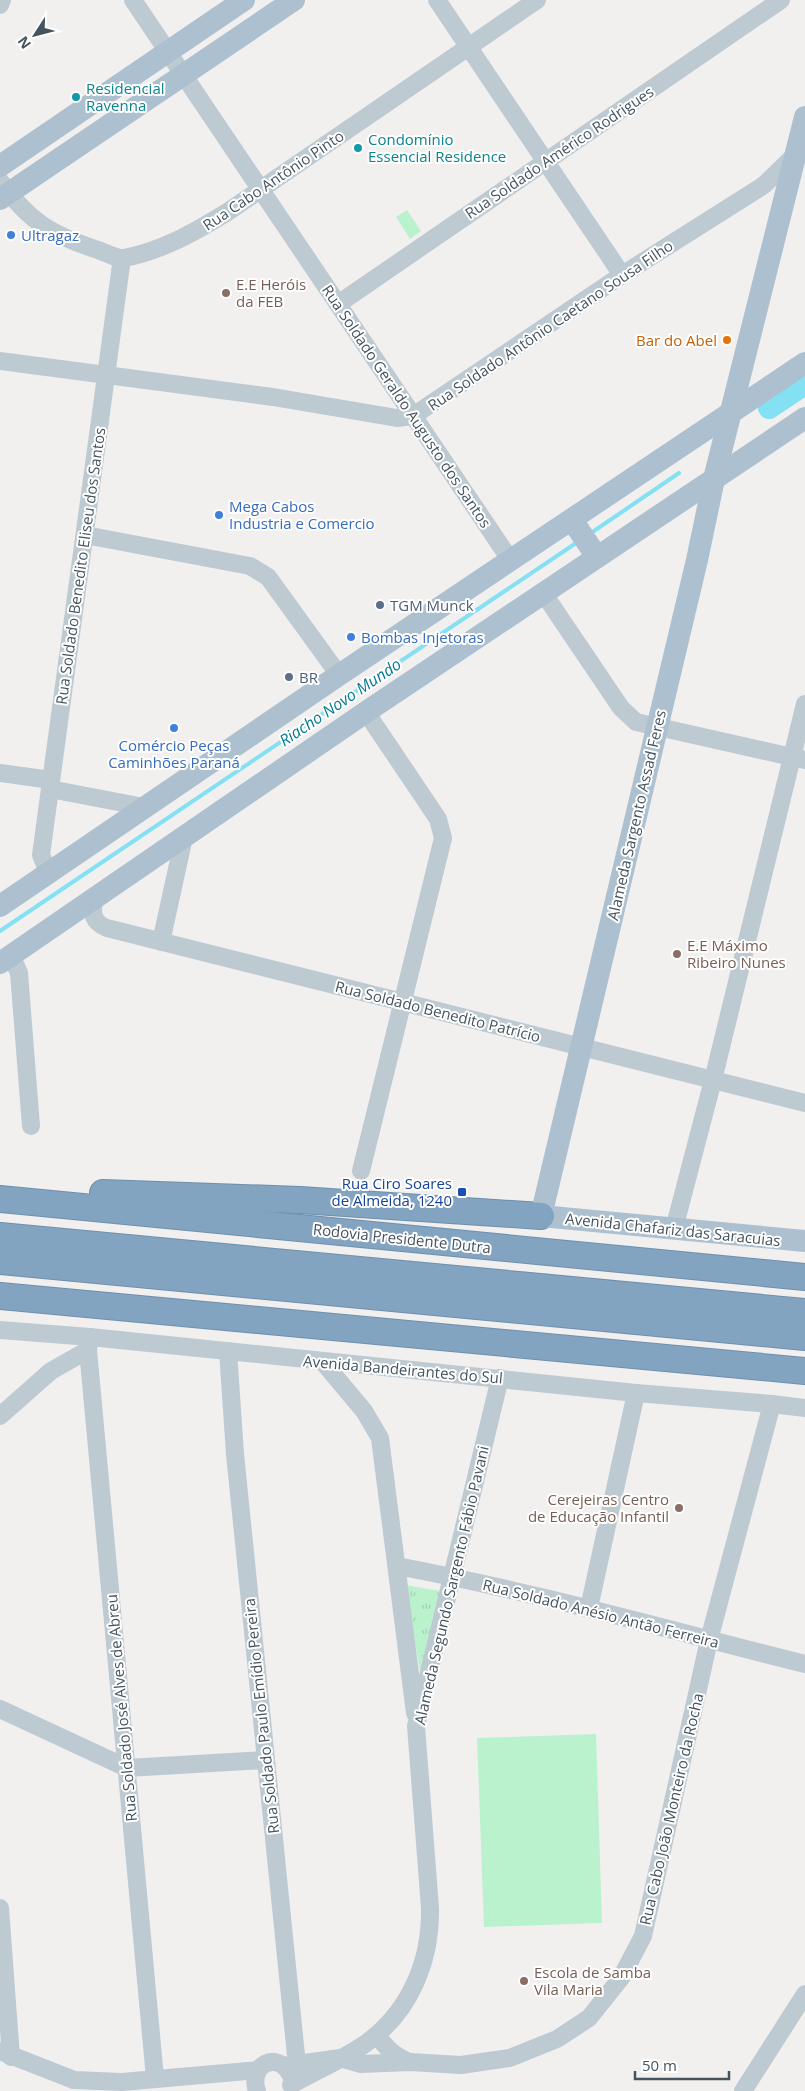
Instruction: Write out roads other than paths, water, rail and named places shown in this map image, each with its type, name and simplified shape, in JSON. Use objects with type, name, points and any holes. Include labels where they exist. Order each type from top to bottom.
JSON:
[{"type":"highway","points":[[44,1203],[76,1194],[126,1192],[300,1200],[541,1216]]},
{"type":"highway","name":"Rodovia Presidente Dutra","points":[[0,1199],[805,1277]]},
{"type":"highway","points":[[53,1253],[79,1232],[269,1240],[293,1227]]},
{"type":"highway","points":[[0,1236],[53,1253],[805,1337]]},
{"type":"highway","points":[[53,1253],[81,1279],[553,1338],[585,1352]]},
{"type":"highway","points":[[0,1260],[53,1253],[805,1312]]},
{"type":"highway","points":[[0,1296],[805,1371]]},
{"type":"main road","points":[[0,166],[244,0]]},
{"type":"main road","points":[[3,191],[184,74],[294,0]]},
{"type":"main road","name":"Alameda Sargento Assad Feres","points":[[541,1216],[717,468],[800,151],[805,117]]},
{"type":"main road","points":[[0,906],[511,561],[574,524],[730,418],[805,363]]},
{"type":"main road","points":[[6,959],[366,712],[544,594],[595,553],[717,468],[805,418]]},
{"type":"main road","points":[[574,524],[595,553]]},
{"type":"main road","name":"Avenida Chafariz das Saracuias","points":[[541,1216],[805,1241]]},
{"type":"street","points":[[0,5],[2,0]]},
{"type":"street","name":"Rua Soldado Geraldo Augusto dos Santos","points":[[134,0],[511,561]]},
{"type":"street","points":[[436,0],[622,275]]},
{"type":"street","name":"Rua Cabo Antônio Pinto","points":[[122,258],[162,246],[194,233],[537,0]]},
{"type":"street","name":"Rua Soldado Américo Rodrigues","points":[[338,304],[781,0]]},
{"type":"street","name":"Rua Soldado Antônio Caetano Sousa Filho","points":[[0,361],[273,397],[397,418],[413,416],[622,275],[764,185],[800,151]]},
{"type":"street","points":[[3,191],[38,224],[64,237],[122,258]]},
{"type":"street","name":"Rua Soldado Benedito Eliseu dos Santos","points":[[48,872],[41,855],[122,258]]},
{"type":"street","points":[[85,535],[250,566],[268,577],[340,675]]},
{"type":"street","points":[[544,594],[621,708],[636,722],[798,759]]},
{"type":"street","points":[[674,1229],[798,759],[805,704]]},
{"type":"street","points":[[361,1171],[441,847],[442,828],[438,819],[366,712]]},
{"type":"street","points":[[0,772],[144,807]]},
{"type":"street","points":[[161,942],[184,836]]},
{"type":"street","name":"Rua Soldado Benedito Patrício","points":[[94,898],[92,916],[98,924],[107,928],[805,1103]]},
{"type":"street","points":[[6,959],[19,973],[31,1126]]},
{"type":"street","name":"Avenida Bandeirantes do Sul","points":[[0,1330],[89,1343],[228,1351],[636,1393],[805,1408]]},
{"type":"street","points":[[0,1416],[51,1371],[89,1343]]},
{"type":"street","name":"Rua Soldado José Alves de Abreu","points":[[89,1343],[155,2078]]},
{"type":"street","name":"Rua Soldado Paulo Emídio Pereira","points":[[228,1351],[265,1760],[291,2077]]},
{"type":"street","points":[[324,1362],[364,1411],[380,1438],[416,1726]]},
{"type":"street","name":"Alameda Segundo Sargento Fábio Pavani","points":[[291,2077],[340,2058],[365,2044],[377,2034],[399,2011],[419,1975],[426,1954],[430,1931],[416,1726],[500,1378]]},
{"type":"street","points":[[589,1608],[636,1393]]},
{"type":"street","name":"Rua Cabo João Monteiro da Rocha","points":[[340,2058],[361,2064],[410,2062],[461,2065],[510,2058],[557,2039],[589,2018],[621,1978],[643,1936],[709,1640],[772,1404]]},
{"type":"street","name":"Rua Soldado Anésio Antão Ferreira","points":[[397,1566],[452,1576],[589,1608],[805,1664]]},
{"type":"street","points":[[0,1709],[127,1768],[265,1760]]},
{"type":"street","points":[[0,1908],[5,2054],[74,2080],[122,2082],[258,2070]]},
{"type":"street","points":[[743,2091],[805,1994]]},
{"type":"street","name":"Rua Cabo João Monteiro da Rocha","points":[[377,2034],[386,2047],[396,2056],[410,2062]]},
{"type":"street","points":[[257,2090],[254,2078],[258,2070],[269,2062],[275,2062],[291,2077]]},
{"type":"waterway","name":"Riacho Novo Mundo","points":[[769,408],[805,384]]},
{"type":"waterway","name":"Riacho Novo Mundo","points":[[591,533],[679,473]]},
{"type":"waterway","name":"Riacho Novo Mundo","points":[[0,931],[579,541]]},
{"type":"place","name":"Residencial Ravenna","points":[[76,97]]},
{"type":"place","name":"Condomínio Essencial Residence","points":[[358,148]]},
{"type":"place","name":"Ultragaz","points":[[11,235]]},
{"type":"place","name":"E.E Heróis da FEB","points":[[226,293]]},
{"type":"place","name":"Bar do Abel","points":[[727,340]]},
{"type":"place","name":"Mega Cabos Industria e Comercio","points":[[219,515]]},
{"type":"place","name":"TGM Munck","points":[[380,605]]},
{"type":"place","name":"Bombas Injetoras","points":[[351,637]]},
{"type":"place","name":"BR","points":[[289,677]]},
{"type":"place","name":"Comércio Peças Caminhões Paraná","points":[[174,728]]},
{"type":"place","name":"E.E Máximo Ribeiro Nunes","points":[[677,954]]},
{"type":"place","name":"Rua Ciro Soares de Almeida, 1240","points":[[462,1192]]},
{"type":"place","name":"Cerejeiras Centro de Educação Infantil","points":[[679,1508]]},
{"type":"place","name":"Escola de Samba Vila Maria","points":[[524,1981]]}]
